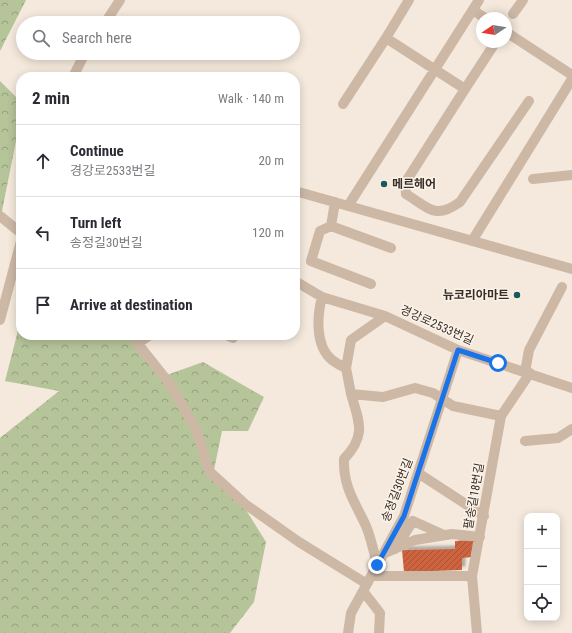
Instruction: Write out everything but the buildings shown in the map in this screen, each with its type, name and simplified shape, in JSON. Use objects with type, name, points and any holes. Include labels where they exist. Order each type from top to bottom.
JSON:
[{"type":"street","points":[[109,16],[120,0]]},
{"type":"street","points":[[343,104],[409,0]]},
{"type":"street","points":[[348,206],[479,0]]},
{"type":"street","points":[[513,14],[523,0]]},
{"type":"street","points":[[512,36],[572,75]]},
{"type":"street","points":[[386,38],[434,71],[465,89]]},
{"type":"street","points":[[492,48],[405,183],[406,194],[436,212],[448,211],[460,202],[529,101]]},
{"type":"street","points":[[76,72],[82,60]]},
{"type":"street","points":[[472,241],[572,79]]},
{"type":"street","points":[[532,179],[572,175]]},
{"type":"street","points":[[300,192],[572,269]]},
{"type":"street","points":[[331,226],[335,202]]},
{"type":"street","points":[[0,216],[16,229]]},
{"type":"street","points":[[371,284],[311,261],[320,231],[331,226],[391,248]]},
{"type":"street","points":[[0,320],[16,260]]},
{"type":"street","name":"경강로2533번길","points":[[300,284],[322,297],[384,316],[458,350],[528,372],[572,388]]},
{"type":"street","points":[[528,372],[529,350],[562,287]]},
{"type":"street","points":[[322,297],[317,321],[324,347],[331,359],[346,368]]},
{"type":"street","points":[[377,565],[366,526],[347,489],[344,459],[355,447],[360,426],[351,394],[346,368],[351,340],[384,316]]},
{"type":"street","points":[[135,340],[170,384],[196,429],[209,470],[245,504],[299,542],[367,584],[380,613],[378,633]]},
{"type":"street","points":[[138,343],[142,340]]},
{"type":"street","name":"송정길30번길","points":[[348,633],[351,613],[404,516],[458,350]]},
{"type":"street","name":"팔송길18번길","points":[[477,633],[472,576],[501,416],[528,372]]},
{"type":"street","points":[[351,394],[383,396],[415,388],[432,393],[453,406],[501,416]]},
{"type":"street","points":[[525,441],[558,438],[572,429]]},
{"type":"street","points":[[418,473],[484,516]]},
{"type":"street","points":[[395,549],[413,521],[444,536]]},
{"type":"street","points":[[383,554],[415,540],[452,534],[480,537]]},
{"type":"street","points":[[367,584],[472,576]]},
{"type":"green space","points":[[0,0],[26,0],[18,16],[16,16],[16,20],[0,51]]},
{"type":"green space","points":[[0,81],[16,97],[16,141],[0,221]]},
{"type":"green space","points":[[16,338],[16,340],[136,340],[164,376],[203,362],[264,397],[248,431],[222,431],[214,470],[238,497],[266,542],[254,602],[230,633],[0,633],[0,438],[59,391],[5,381]]},
{"type":"place","name":"메르헤어","points":[[384,184]]},
{"type":"place","name":"뉴코리아마트","points":[[517,295]]},
{"type":"route","points":[[377,565],[404,516],[458,350],[498,363]]}]
